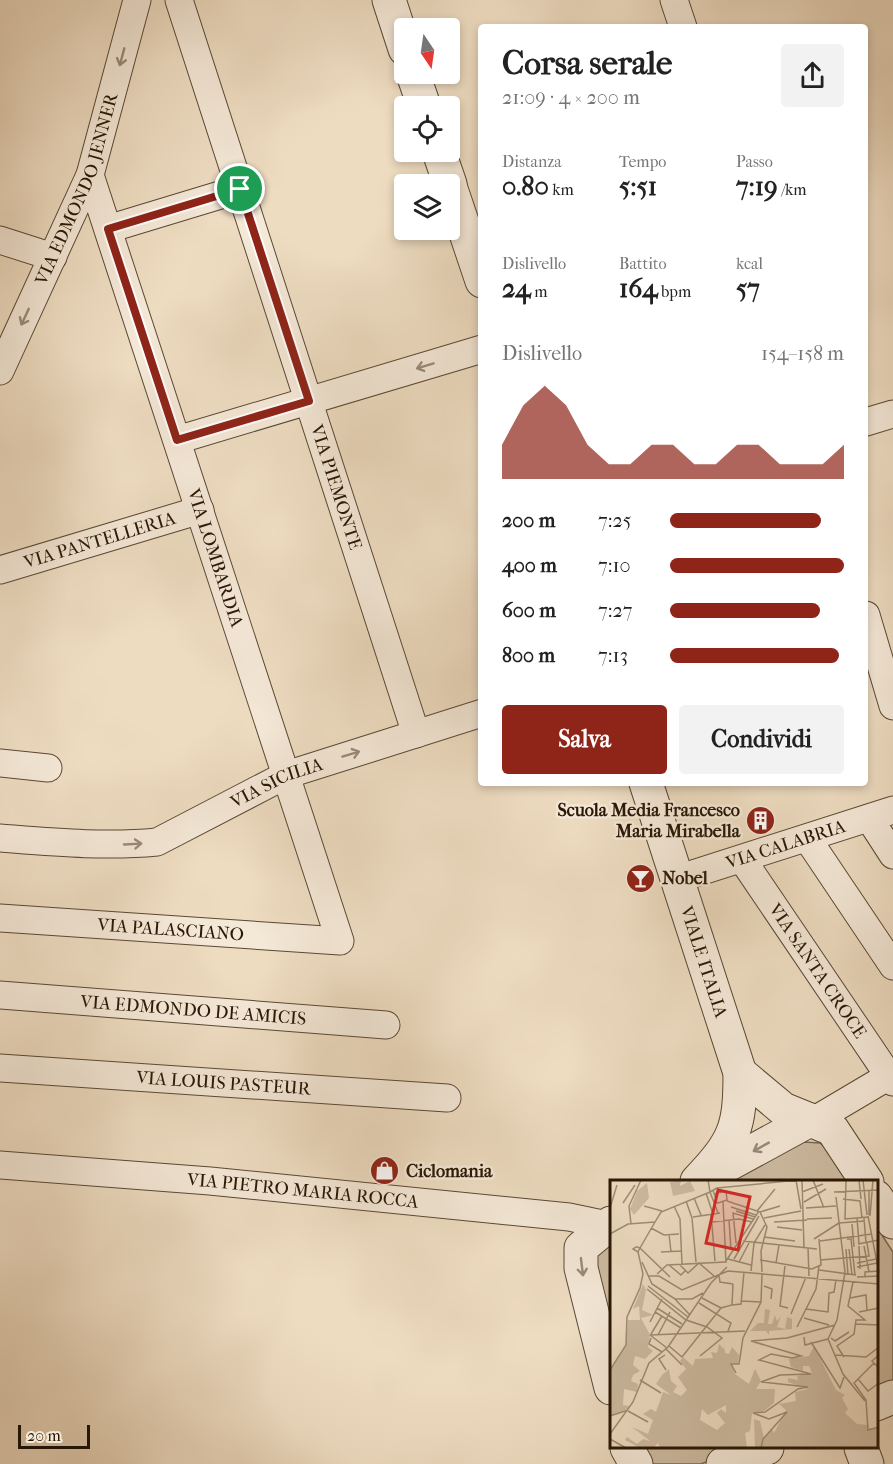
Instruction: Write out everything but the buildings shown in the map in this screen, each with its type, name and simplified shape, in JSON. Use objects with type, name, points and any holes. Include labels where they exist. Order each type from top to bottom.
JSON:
[{"type":"street","name":"VIA EDMONDO JENNER","points":[[0,371],[90,175],[137,0]]},
{"type":"street","name":"VIA PIEMONTE","points":[[179,0],[416,734]]},
{"type":"street","points":[[389,0],[395,18]]},
{"type":"street","points":[[674,0],[682,24]]},
{"type":"street","name":"VIA LOMBARDIA","points":[[90,175],[340,941]]},
{"type":"street","points":[[108,229],[240,189]]},
{"type":"street","points":[[460,215],[478,269]]},
{"type":"street","points":[[0,240],[53,257]]},
{"type":"street","points":[[177,440],[478,350]]},
{"type":"street","points":[[868,421],[893,414]]},
{"type":"street","name":"VIA PANTELLERIA","points":[[0,570],[200,510]]},
{"type":"street","points":[[868,622],[893,706]]},
{"type":"street","name":"VIA SICILIA","points":[[0,838],[75,843],[157,842],[286,775],[478,714]]},
{"type":"street","points":[[0,763],[48,768]]},
{"type":"street","name":"VIALE ITALIA","points":[[647,786],[740,1073],[740,1103],[736,1130],[721,1157],[699,1180]]},
{"type":"street","points":[[881,814],[893,855]]},
{"type":"street","name":"VIA CALABRIA","points":[[677,879],[881,814]]},
{"type":"street","points":[[807,838],[893,966]]},
{"type":"street","name":"VIA SANTA CROCE","points":[[742,859],[891,1079]]},
{"type":"street","name":"VIA PALASCIANO","points":[[0,918],[340,941]]},
{"type":"street","name":"VIA EDMONDO DE AMICIS","points":[[0,995],[386,1025]]},
{"type":"street","name":"VIA LOUIS PASTEUR","points":[[0,1068],[447,1098]]},
{"type":"street","points":[[740,1073],[783,1109],[832,1129],[866,1180]]},
{"type":"street","points":[[701,1180],[891,1079]]},
{"type":"street","name":"VIA PIETRO MARIA ROCCA","points":[[0,1165],[261,1186],[569,1217],[609,1224]]},
{"type":"street","points":[[878,1200],[893,1222]]},
{"type":"street","points":[[609,1224],[581,1248],[581,1268],[610,1384]]},
{"type":"street","points":[[878,1403],[893,1397]]},
{"type":"street","points":[[628,1449],[636,1464]]},
{"type":"street","points":[[723,1464],[764,1449]]},
{"type":"street","points":[[861,1449],[867,1464]]},
{"type":"shaded area","points":[[804,1142],[820,1143],[832,1153],[849,1180],[726,1180]]},
{"type":"shaded area","points":[[878,1229],[893,1252],[893,1386],[878,1392]]},
{"type":"shaded area","points":[[610,1239],[610,1329],[591,1259]]},
{"type":"shaded area","points":[[643,1449],[739,1449],[701,1464],[652,1464]]},
{"type":"place","name":"Scuola Media Francesco Maria Mirabella","points":[[761,820]]},
{"type":"place","name":"Nobel","points":[[641,878]]},
{"type":"place","name":"Ciclomania","points":[[385,1171]]},
{"type":"route","points":[[240,189],[309,401],[177,440],[108,229],[240,189]]}]
